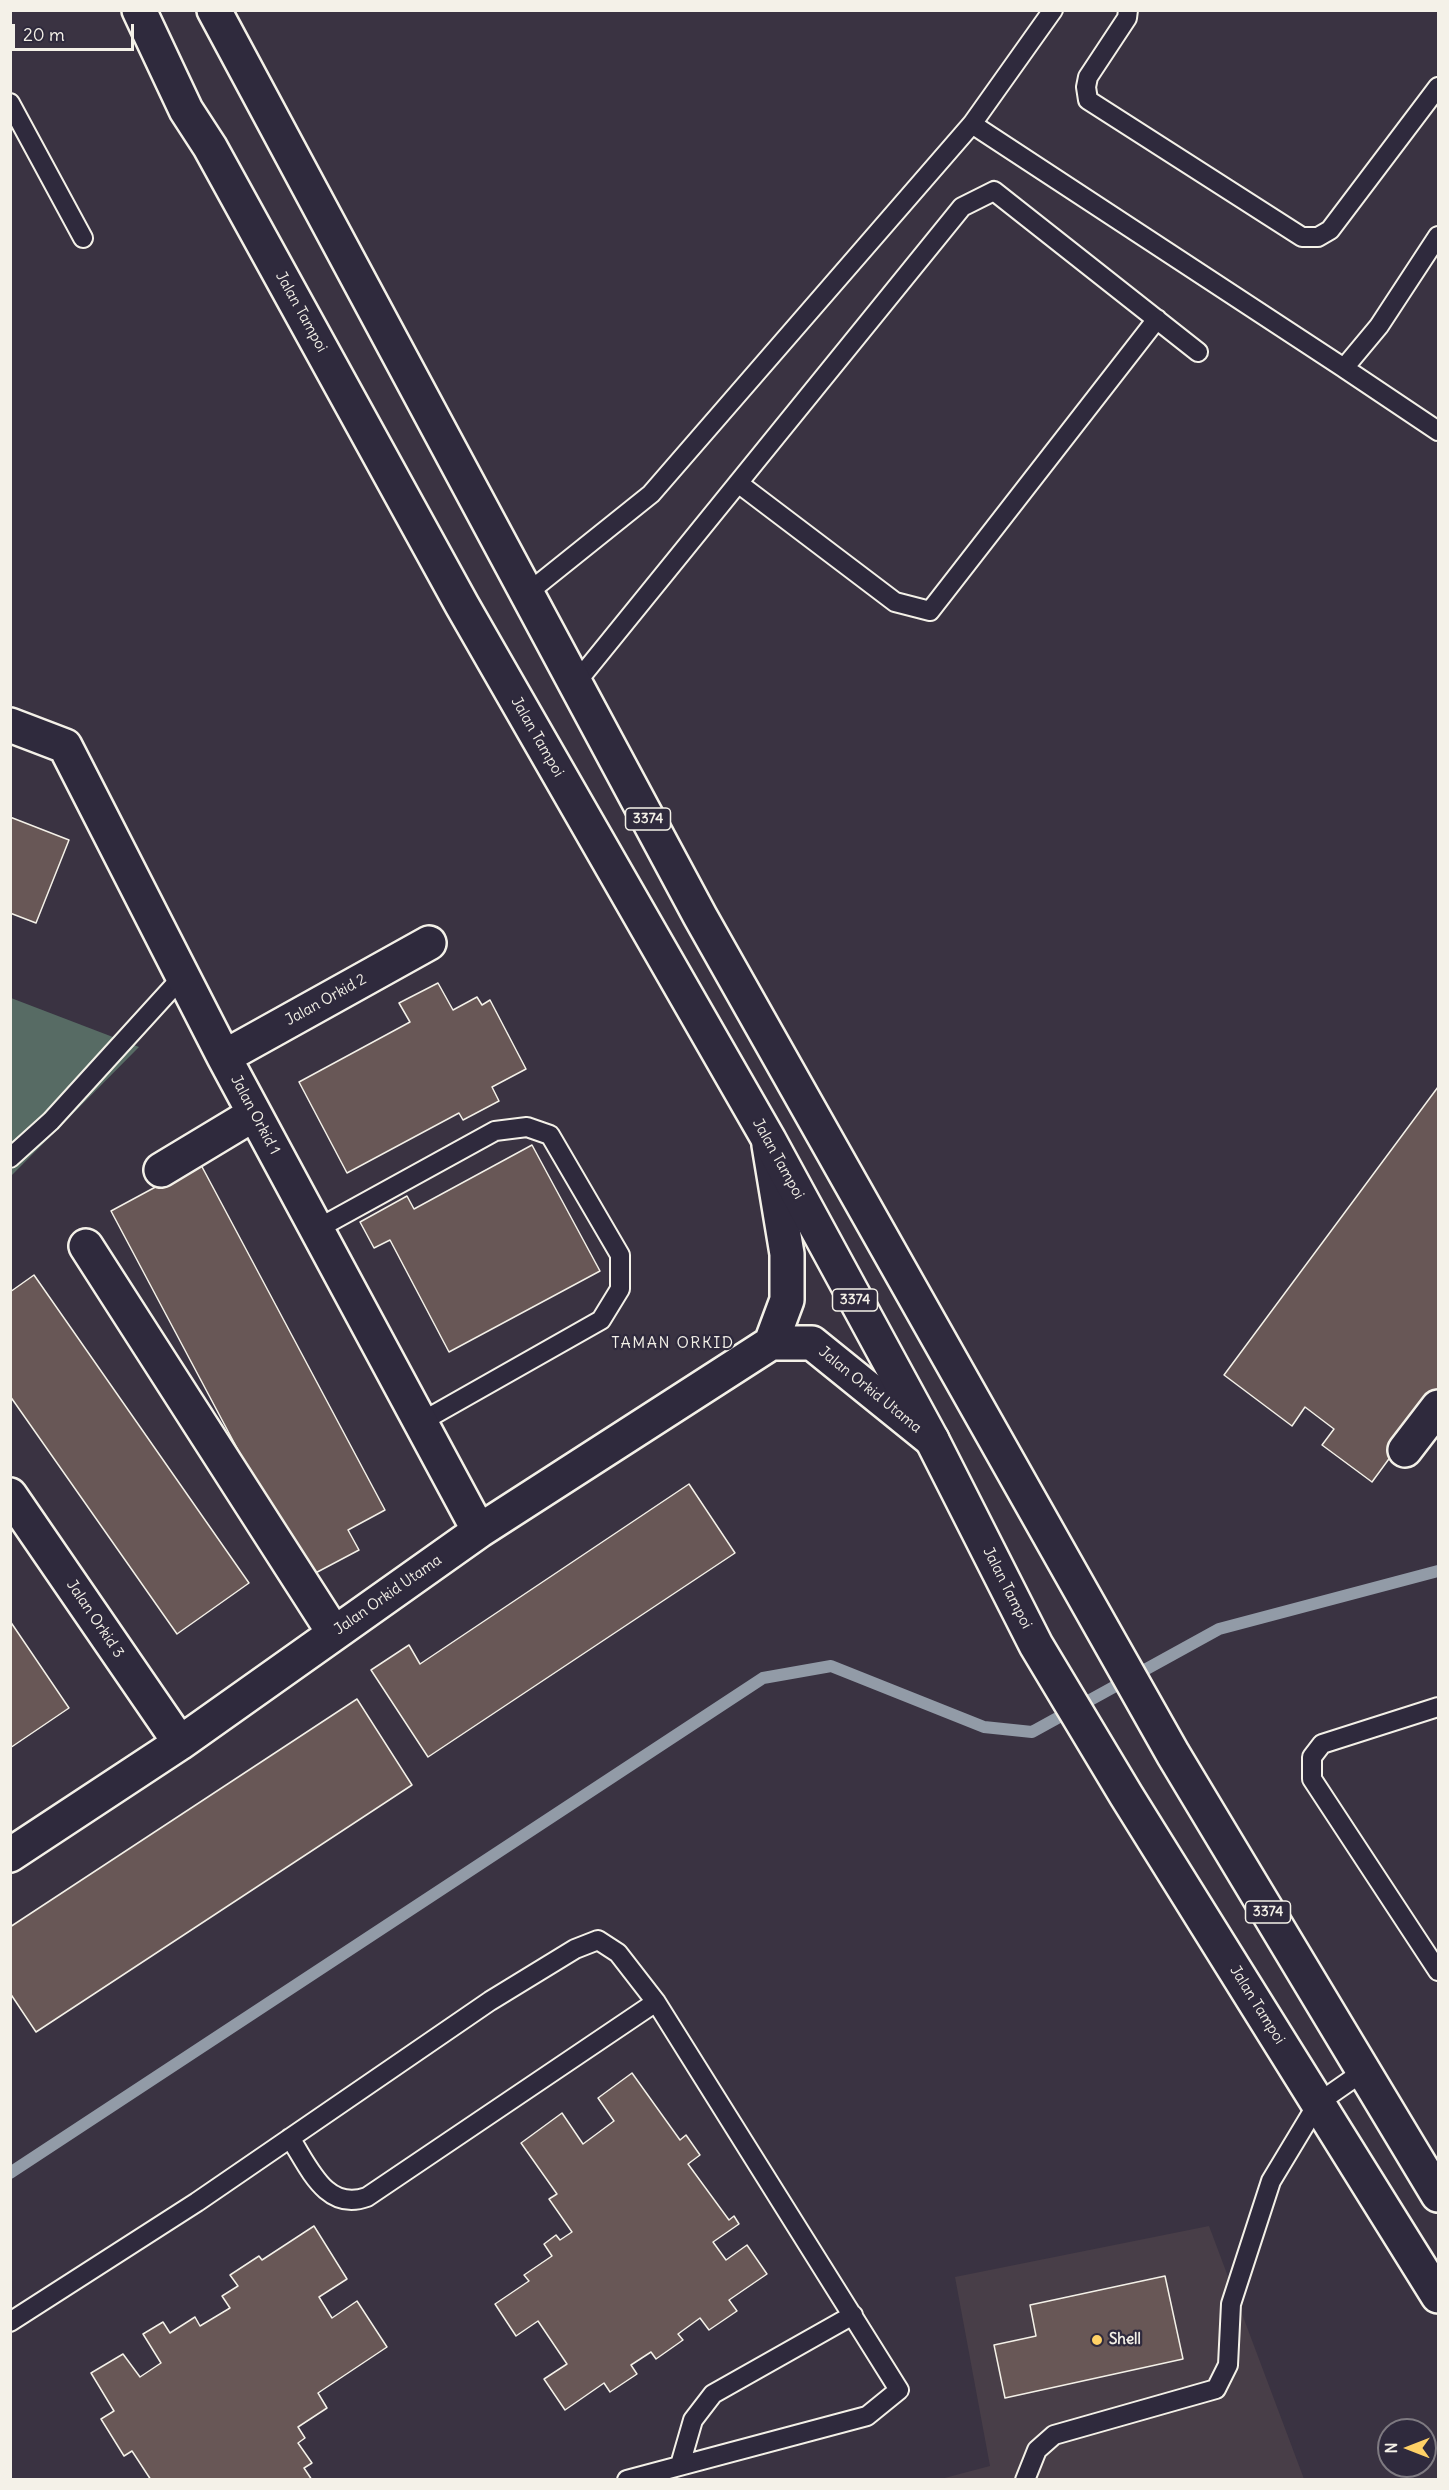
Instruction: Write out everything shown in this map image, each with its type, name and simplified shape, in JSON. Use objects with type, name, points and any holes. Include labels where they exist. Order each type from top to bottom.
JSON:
[{"type":"main road","name":"Jalan Tampoi","points":[[139,10],[186,110],[210,147],[462,605],[769,1140],[932,1440],[1036,1645],[1126,1795],[1438,2295]]},
{"type":"main road","name":"3374","points":[[214,10],[295,158],[525,595],[700,916],[1173,1754],[1438,2195]]},
{"type":"main road","name":"Jalan Orkid 1","points":[[10,725],[65,746],[254,1114],[479,1531]]},
{"type":"main road","name":"Jalan Orkid 2","points":[[224,1057],[429,943]]},
{"type":"main road","points":[[162,1170],[254,1114]]},
{"type":"main road","points":[[769,1140],[787,1254],[787,1300],[771,1343]]},
{"type":"main road","points":[[86,1246],[334,1633]]},
{"type":"main road","name":"Jalan Orkid Utama","points":[[11,1853],[180,1743],[479,1531],[771,1343],[812,1343],[932,1440]]},
{"type":"main road","points":[[1405,1450],[1438,1407]]},
{"type":"main road","name":"Jalan Orkid 3","points":[[10,1495],[180,1743]]},
{"type":"lane","points":[[525,595],[651,494],[972,124],[1053,10]]},
{"type":"lane","points":[[1128,10],[1126,18],[1088,77],[1086,87],[1089,100],[1302,237],[1318,237],[1330,230],[1438,87]]},
{"type":"lane","points":[[10,103],[83,238]]},
{"type":"lane","points":[[972,124],[1438,431]]},
{"type":"lane","points":[[575,684],[962,207],[994,191],[1198,352]]},
{"type":"lane","points":[[1344,368],[1379,326],[1438,236]]},
{"type":"lane","points":[[738,483],[896,602],[930,611],[1157,319]]},
{"type":"lane","points":[[10,1158],[51,1121],[183,976]]},
{"type":"lane","points":[[317,1229],[495,1131],[528,1127],[549,1135],[620,1255],[620,1289],[601,1320],[421,1422]]},
{"type":"lane","points":[[1438,1707],[1322,1744],[1312,1757],[1312,1779],[1438,1971]]},
{"type":"lane","points":[[10,2322],[197,2202],[490,2001],[583,1946],[598,1940],[618,1953],[656,2002],[900,2390],[867,2416],[627,2480]]},
{"type":"lane","points":[[290,2138],[325,2190],[337,2199],[352,2203],[367,2197],[656,2002]]},
{"type":"lane","points":[[1025,2480],[1037,2450],[1054,2435],[1216,2389],[1228,2365],[1231,2304],[1272,2181],[1318,2103],[1364,2071]]},
{"type":"lane","points":[[680,2466],[693,2420],[713,2394],[853,2315]]},
{"type":"shaded area","points":[[1209,2226],[1304,2479],[937,2480],[990,2466],[955,2277]]},
{"type":"green space","points":[[11,998],[139,1047],[11,1176]]},
{"type":"building","points":[[10,817],[69,840],[36,923],[10,913]]},
{"type":"building","points":[[438,983],[453,1010],[477,997],[482,1005],[490,1000],[526,1069],[492,1087],[499,1101],[463,1120],[459,1113],[347,1173],[299,1082],[410,1022],[399,1003]]},
{"type":"building","points":[[1438,1087],[1438,1392],[1372,1482],[1322,1445],[1334,1429],[1305,1407],[1292,1426],[1224,1375]]},
{"type":"building","points":[[532,1145],[600,1271],[449,1352],[390,1240],[374,1248],[360,1222],[407,1196],[414,1209]]},
{"type":"building","points":[[200,1163],[385,1510],[348,1530],[359,1550],[306,1578],[111,1211]]},
{"type":"building","points":[[34,1275],[249,1583],[177,1634],[10,1396],[10,1292]]},
{"type":"building","points":[[689,1484],[735,1553],[428,1757],[371,1670],[409,1645],[420,1664]]},
{"type":"building","points":[[10,1621],[69,1708],[10,1748]]},
{"type":"building","points":[[357,1699],[412,1785],[36,2032],[10,1993],[10,1927]]},
{"type":"building","points":[[632,2073],[680,2140],[686,2135],[700,2155],[688,2164],[729,2220],[734,2216],[739,2224],[713,2242],[726,2260],[747,2245],[767,2274],[729,2300],[737,2311],[709,2330],[700,2318],[678,2334],[683,2340],[656,2359],[651,2352],[631,2365],[637,2374],[610,2392],[604,2383],[565,2410],[544,2379],[567,2364],[538,2321],[516,2336],[495,2304],[529,2281],[524,2275],[552,2256],[544,2244],[556,2235],[560,2240],[572,2232],[549,2199],[557,2194],[521,2143],[562,2113],[583,2144],[614,2121],[598,2098]]},
{"type":"building","points":[[314,2226],[347,2279],[319,2297],[332,2318],[357,2301],[387,2347],[318,2393],[327,2408],[298,2427],[305,2438],[298,2443],[312,2463],[304,2468],[312,2480],[151,2480],[132,2451],[124,2456],[101,2419],[114,2411],[91,2373],[123,2354],[140,2377],[161,2363],[143,2334],[163,2322],[170,2333],[195,2317],[200,2326],[230,2308],[222,2296],[238,2286],[230,2275],[259,2256],[262,2260]]},
{"type":"building","name":"Shell","points":[[1165,2276],[1183,2359],[1005,2398],[994,2345],[1036,2336],[1030,2305]]},
{"type":"waterway","points":[[10,2173],[763,1678],[831,1666],[984,1727],[1032,1732],[1219,1629],[1438,1571]]},
{"type":"place","name":"Shell","points":[[1097,2340]]},
{"type":"district","name":"TAMAN ORKID","points":[[673,1343]]}]
